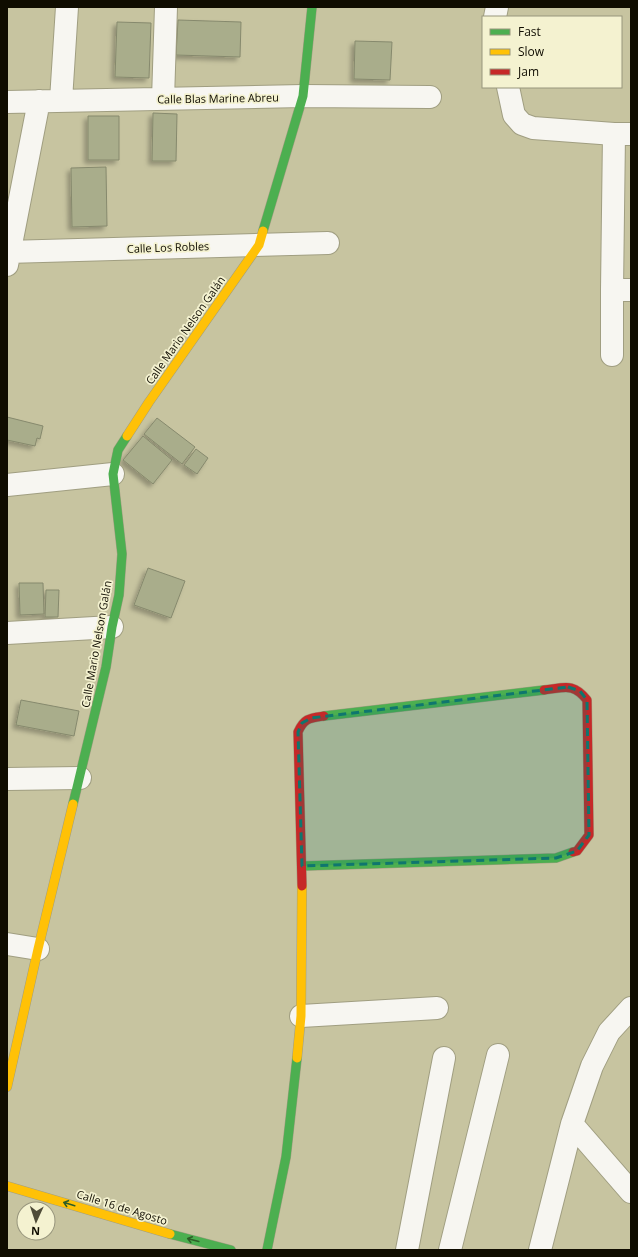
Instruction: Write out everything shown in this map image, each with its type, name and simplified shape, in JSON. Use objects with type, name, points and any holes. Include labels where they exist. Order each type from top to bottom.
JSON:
[{"type":"street","points":[[61,100],[67,7]]},
{"type":"street","points":[[163,99],[166,7]]},
{"type":"street","name":"Calle Mario Nelson Galán","points":[[7,1087],[38,949],[106,667],[112,627],[119,595],[122,559],[113,474],[118,450],[259,245],[303,96],[312,7]]},
{"type":"street","points":[[508,88],[514,115],[522,124],[533,128],[623,134],[621,290],[612,355]]},
{"type":"street","name":"Calle Blas Marine Abreu","points":[[7,102],[303,96],[430,97]]},
{"type":"street","points":[[8,256],[39,101]]},
{"type":"street","name":"Calle Los Robles","points":[[8,256],[328,243]]},
{"type":"street","points":[[7,485],[113,474]]},
{"type":"street","points":[[7,633],[112,627]]},
{"type":"street","points":[[267,1250],[286,1156],[301,1016],[302,866],[298,732],[302,723],[311,718],[568,687],[580,691],[588,700],[589,835],[577,851],[556,858],[302,866]]},
{"type":"street","points":[[7,779],[80,778]]},
{"type":"street","points":[[7,944],[38,949]]},
{"type":"street","points":[[301,1016],[437,1008]]},
{"type":"street","points":[[540,1250],[572,1124],[592,1066],[609,1032],[631,1008]]},
{"type":"street","points":[[450,1250],[498,1055]]},
{"type":"street","points":[[406,1250],[444,1058]]},
{"type":"street","points":[[572,1124],[631,1192]]},
{"type":"street","name":"Calle 16 de Agosto","points":[[7,1186],[174,1239],[231,1250]]},
{"type":"highlighted area","points":[[568,687],[580,691],[587,700],[589,835],[577,851],[556,858],[302,866],[298,732],[302,723],[311,718]]},
{"type":"building","points":[[178,20],[241,22],[240,57],[176,55]]},
{"type":"building","points":[[117,22],[151,23],[149,78],[115,77]]},
{"type":"building","points":[[355,41],[392,42],[390,80],[354,79]]},
{"type":"building","points":[[153,113],[177,114],[176,161],[152,161]]},
{"type":"building","points":[[88,116],[119,116],[119,160],[88,160]]},
{"type":"building","points":[[106,167],[107,226],[72,227],[71,168]]},
{"type":"building","points":[[7,417],[43,426],[40,439],[37,438],[35,446],[7,440]]},
{"type":"building","points":[[157,418],[195,447],[182,464],[144,434]]},
{"type":"building","points":[[143,436],[172,460],[153,484],[123,460]]},
{"type":"building","points":[[196,449],[208,458],[197,474],[184,465]]},
{"type":"building","points":[[148,568],[185,581],[171,618],[134,605]]},
{"type":"building","points":[[19,583],[43,583],[44,614],[20,615]]},
{"type":"building","points":[[46,590],[59,590],[58,617],[45,617]]},
{"type":"building","points":[[21,700],[79,711],[74,736],[16,725]]},
{"type":"traffic: fast","points":[[263,231],[303,96],[312,7]]},
{"type":"traffic: fast","points":[[73,804],[106,667],[112,627],[119,595],[122,554],[113,474],[118,450],[127,436]]},
{"type":"traffic: fast","points":[[324,716],[544,690]]},
{"type":"traffic: fast","points":[[302,866],[556,858],[573,852]]},
{"type":"traffic: fast","points":[[267,1250],[286,1157],[297,1058]]},
{"type":"traffic: fast","points":[[170,1234],[231,1250]]},
{"type":"traffic: slow","points":[[127,436],[149,402],[259,245],[263,231]]},
{"type":"traffic: slow","points":[[7,1087],[73,804]]},
{"type":"traffic: slow","points":[[297,1058],[301,1016],[302,886]]},
{"type":"traffic: slow","points":[[7,1186],[170,1234]]},
{"type":"traffic: jam","points":[[544,690],[573,688],[582,694],[587,700],[589,835],[577,851],[573,852]]},
{"type":"traffic: jam","points":[[302,886],[298,732],[305,721],[315,717],[324,716]]}]
